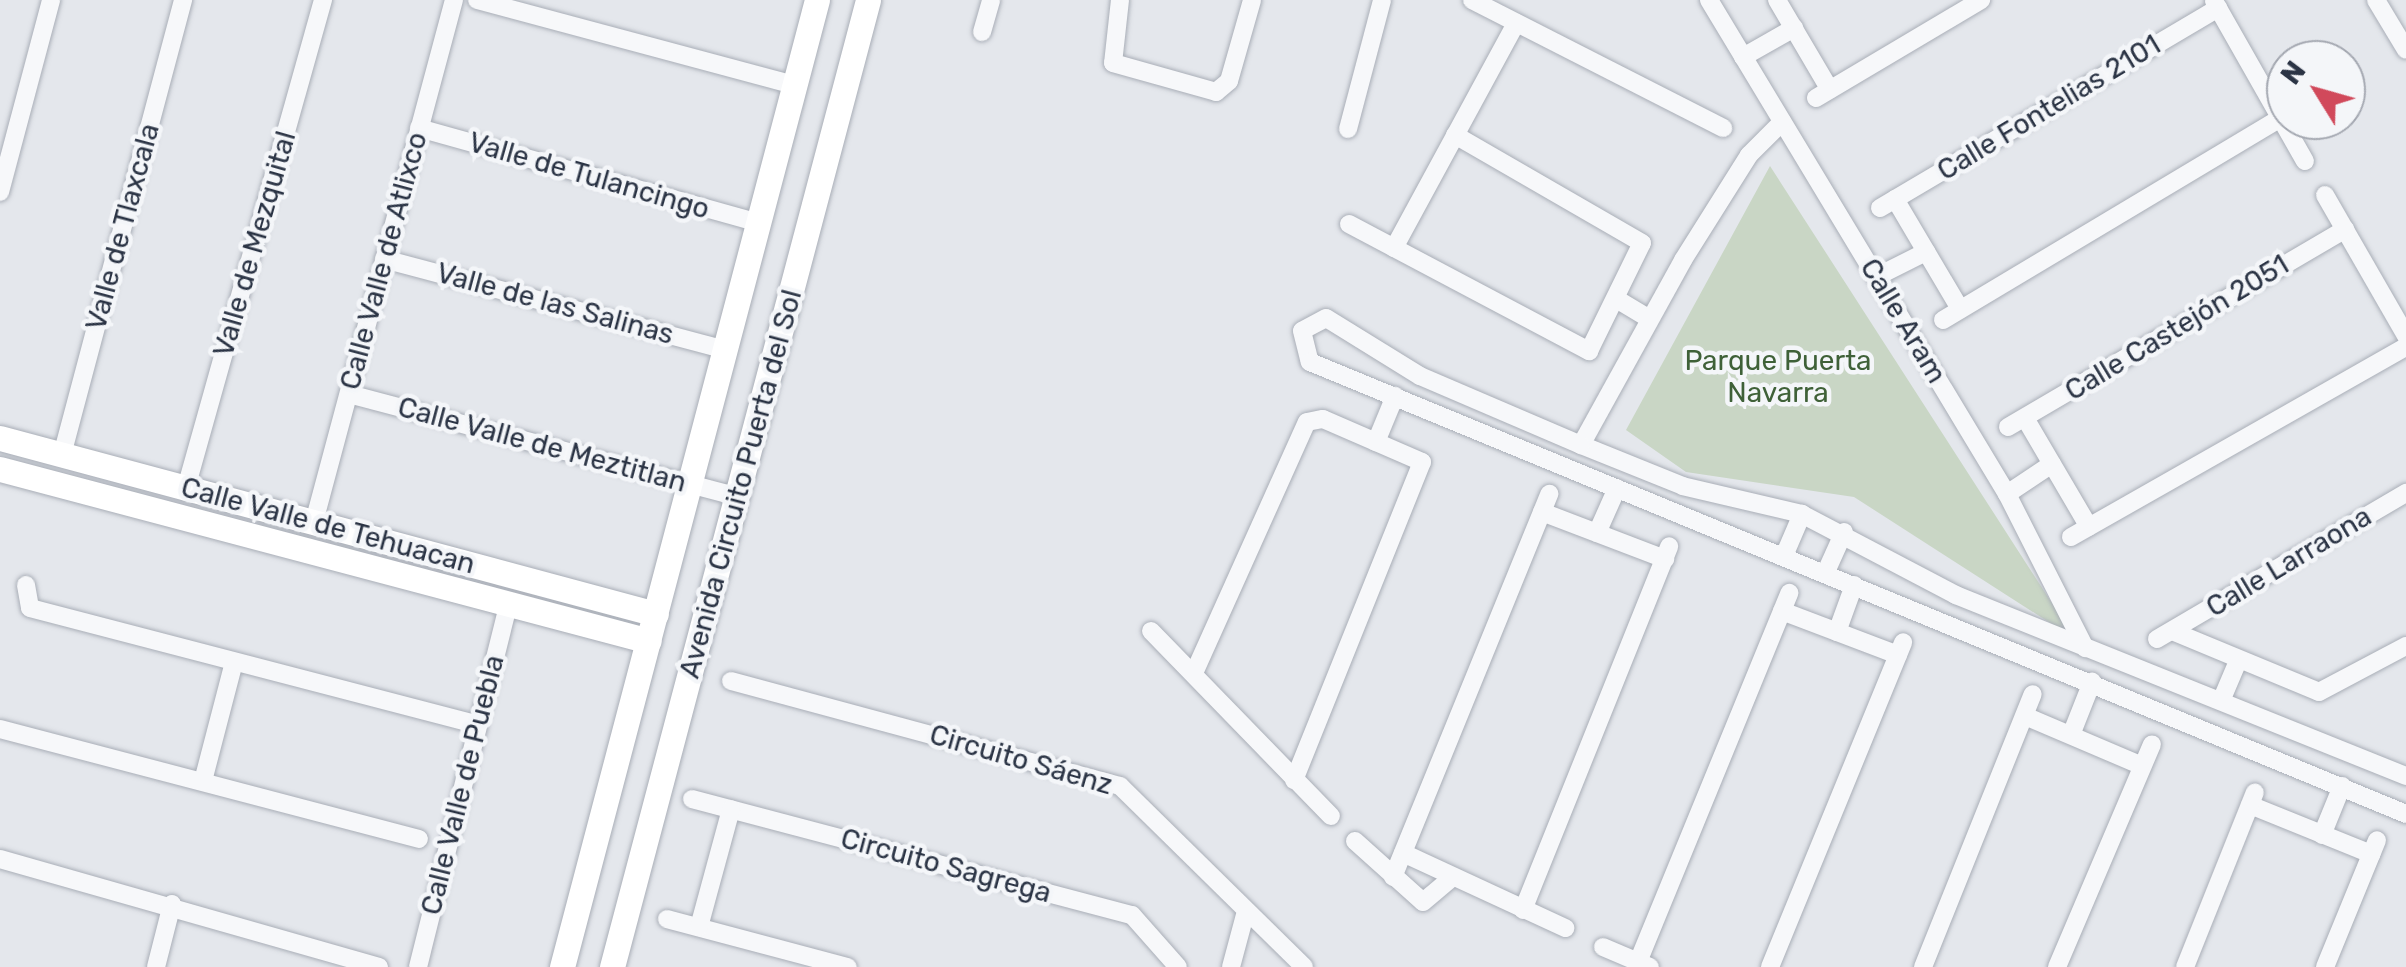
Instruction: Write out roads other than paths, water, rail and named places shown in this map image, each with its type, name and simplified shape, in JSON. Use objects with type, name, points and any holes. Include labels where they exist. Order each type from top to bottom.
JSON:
[{"type":"street","points":[[0,192],[51,0]]},
{"type":"street","name":"Valle de Tlaxcala","points":[[62,454],[183,0]]},
{"type":"street","name":"Valle de Mezquital","points":[[186,488],[323,0]]},
{"type":"street","name":"Calle Valle de Atlixco","points":[[314,522],[454,0]]},
{"type":"street","points":[[477,0],[795,85]]},
{"type":"street","name":"Avenida Circuito Puerta del Sol","points":[[562,967],[817,0]]},
{"type":"street","name":"Avenida Circuito Puerta del Sol","points":[[612,967],[868,0]]},
{"type":"street","points":[[982,32],[991,0]]},
{"type":"street","points":[[1120,0],[1113,63],[1216,92],[1229,81],[1252,0]]},
{"type":"street","points":[[1348,129],[1382,0]]},
{"type":"street","points":[[1472,0],[1723,128]]},
{"type":"street","name":"Calle Aram","points":[[1709,0],[2006,494],[2085,648]]},
{"type":"street","points":[[1777,0],[1823,94],[1981,0]]},
{"type":"street","points":[[2376,0],[2406,50]]},
{"type":"street","points":[[2215,4],[2266,94]]},
{"type":"street","name":"Calle Fontelias 2101","points":[[1926,252],[1888,204],[2215,4]]},
{"type":"street","points":[[1394,248],[1516,23]]},
{"type":"street","points":[[1742,58],[1794,28]]},
{"type":"street","points":[[1582,445],[1650,319],[1749,155],[1782,122]]},
{"type":"street","points":[[1943,320],[2266,127]]},
{"type":"street","name":"Valle de Tulancingo","points":[[419,128],[758,223]]},
{"type":"street","points":[[1349,224],[1580,354],[1618,300],[1642,243],[1455,136]]},
{"type":"street","points":[[2292,140],[2305,161]]},
{"type":"street","points":[[2326,195],[2406,336]]},
{"type":"street","name":"Calle Castejón 2051","points":[[2052,464],[2016,422],[2345,229]]},
{"type":"street","points":[[1878,276],[1926,252],[1960,310]]},
{"type":"street","name":"Valle de las Salinas","points":[[384,259],[725,350]]},
{"type":"street","points":[[1618,300],[1650,319]]},
{"type":"street","points":[[2406,776],[1956,595],[1844,532],[1802,514],[1683,486],[1582,445],[1420,376],[1326,318],[1302,331],[1310,362],[2406,814]]},
{"type":"street","points":[[2071,536],[2406,347]]},
{"type":"street","name":"Calle Valle de Meztitlan","points":[[348,394],[736,496]]},
{"type":"street","points":[[1376,442],[1394,396]]},
{"type":"street","points":[[1194,673],[1306,422],[1323,419],[1422,462],[1294,780]]},
{"type":"street","name":"Calle Valle de Tehuacan","points":[[0,438],[656,614]]},
{"type":"street","points":[[2006,494],[2052,464],[2089,527]]},
{"type":"street","name":"Calle Valle de Tehuacan","points":[[0,469],[649,641]]},
{"type":"street","points":[[1597,534],[1617,488]]},
{"type":"street","name":"Calle Larraona","points":[[2406,492],[2165,635],[2324,692],[2406,646]]},
{"type":"street","points":[[1393,877],[1549,494]]},
{"type":"street","points":[[241,532],[249,505]]},
{"type":"street","points":[[1523,910],[1667,553],[1597,534],[1542,512]]},
{"type":"street","points":[[1784,556],[1802,514]]},
{"type":"street","points":[[1825,574],[1844,532]]},
{"type":"street","points":[[26,585],[30,608],[478,725]]},
{"type":"street","points":[[1836,632],[1854,585]]},
{"type":"street","points":[[1603,948],[1644,964],[1790,592]]},
{"type":"street","name":"Calle Valle de Puebla","points":[[418,967],[509,603]]},
{"type":"street","points":[[1770,967],[1900,649],[1836,632],[1782,611]]},
{"type":"street","points":[[1151,630],[1332,816]]},
{"type":"street","points":[[2221,701],[2238,661]]},
{"type":"street","points":[[203,781],[234,662]]},
{"type":"street","name":"Circuito Sáenz","points":[[731,681],[1120,786],[1304,967]]},
{"type":"street","points":[[2073,730],[2092,682]]},
{"type":"street","points":[[1924,967],[2033,694]]},
{"type":"street","points":[[2024,716],[2073,730],[2142,766]]},
{"type":"street","points":[[0,729],[419,839]]},
{"type":"street","points":[[2057,967],[2152,744]]},
{"type":"street","points":[[2322,835],[2342,786]]},
{"type":"street","points":[[2185,967],[2252,798],[2322,835],[2374,847],[2326,967]]},
{"type":"street","name":"Circuito Sagrega","points":[[692,799],[1132,915],[1178,967]]},
{"type":"street","points":[[699,927],[731,809]]},
{"type":"street","points":[[1355,841],[1423,902],[1453,877]]},
{"type":"street","points":[[1402,853],[1566,928]]},
{"type":"street","points":[[0,859],[172,904],[379,967]]},
{"type":"street","points":[[156,967],[172,904]]},
{"type":"street","points":[[1231,967],[1246,911]]},
{"type":"street","points":[[666,918],[848,967]]},
{"type":"park label","name":"Parque Puerta Navarra","points":[[1778,377]]}]
